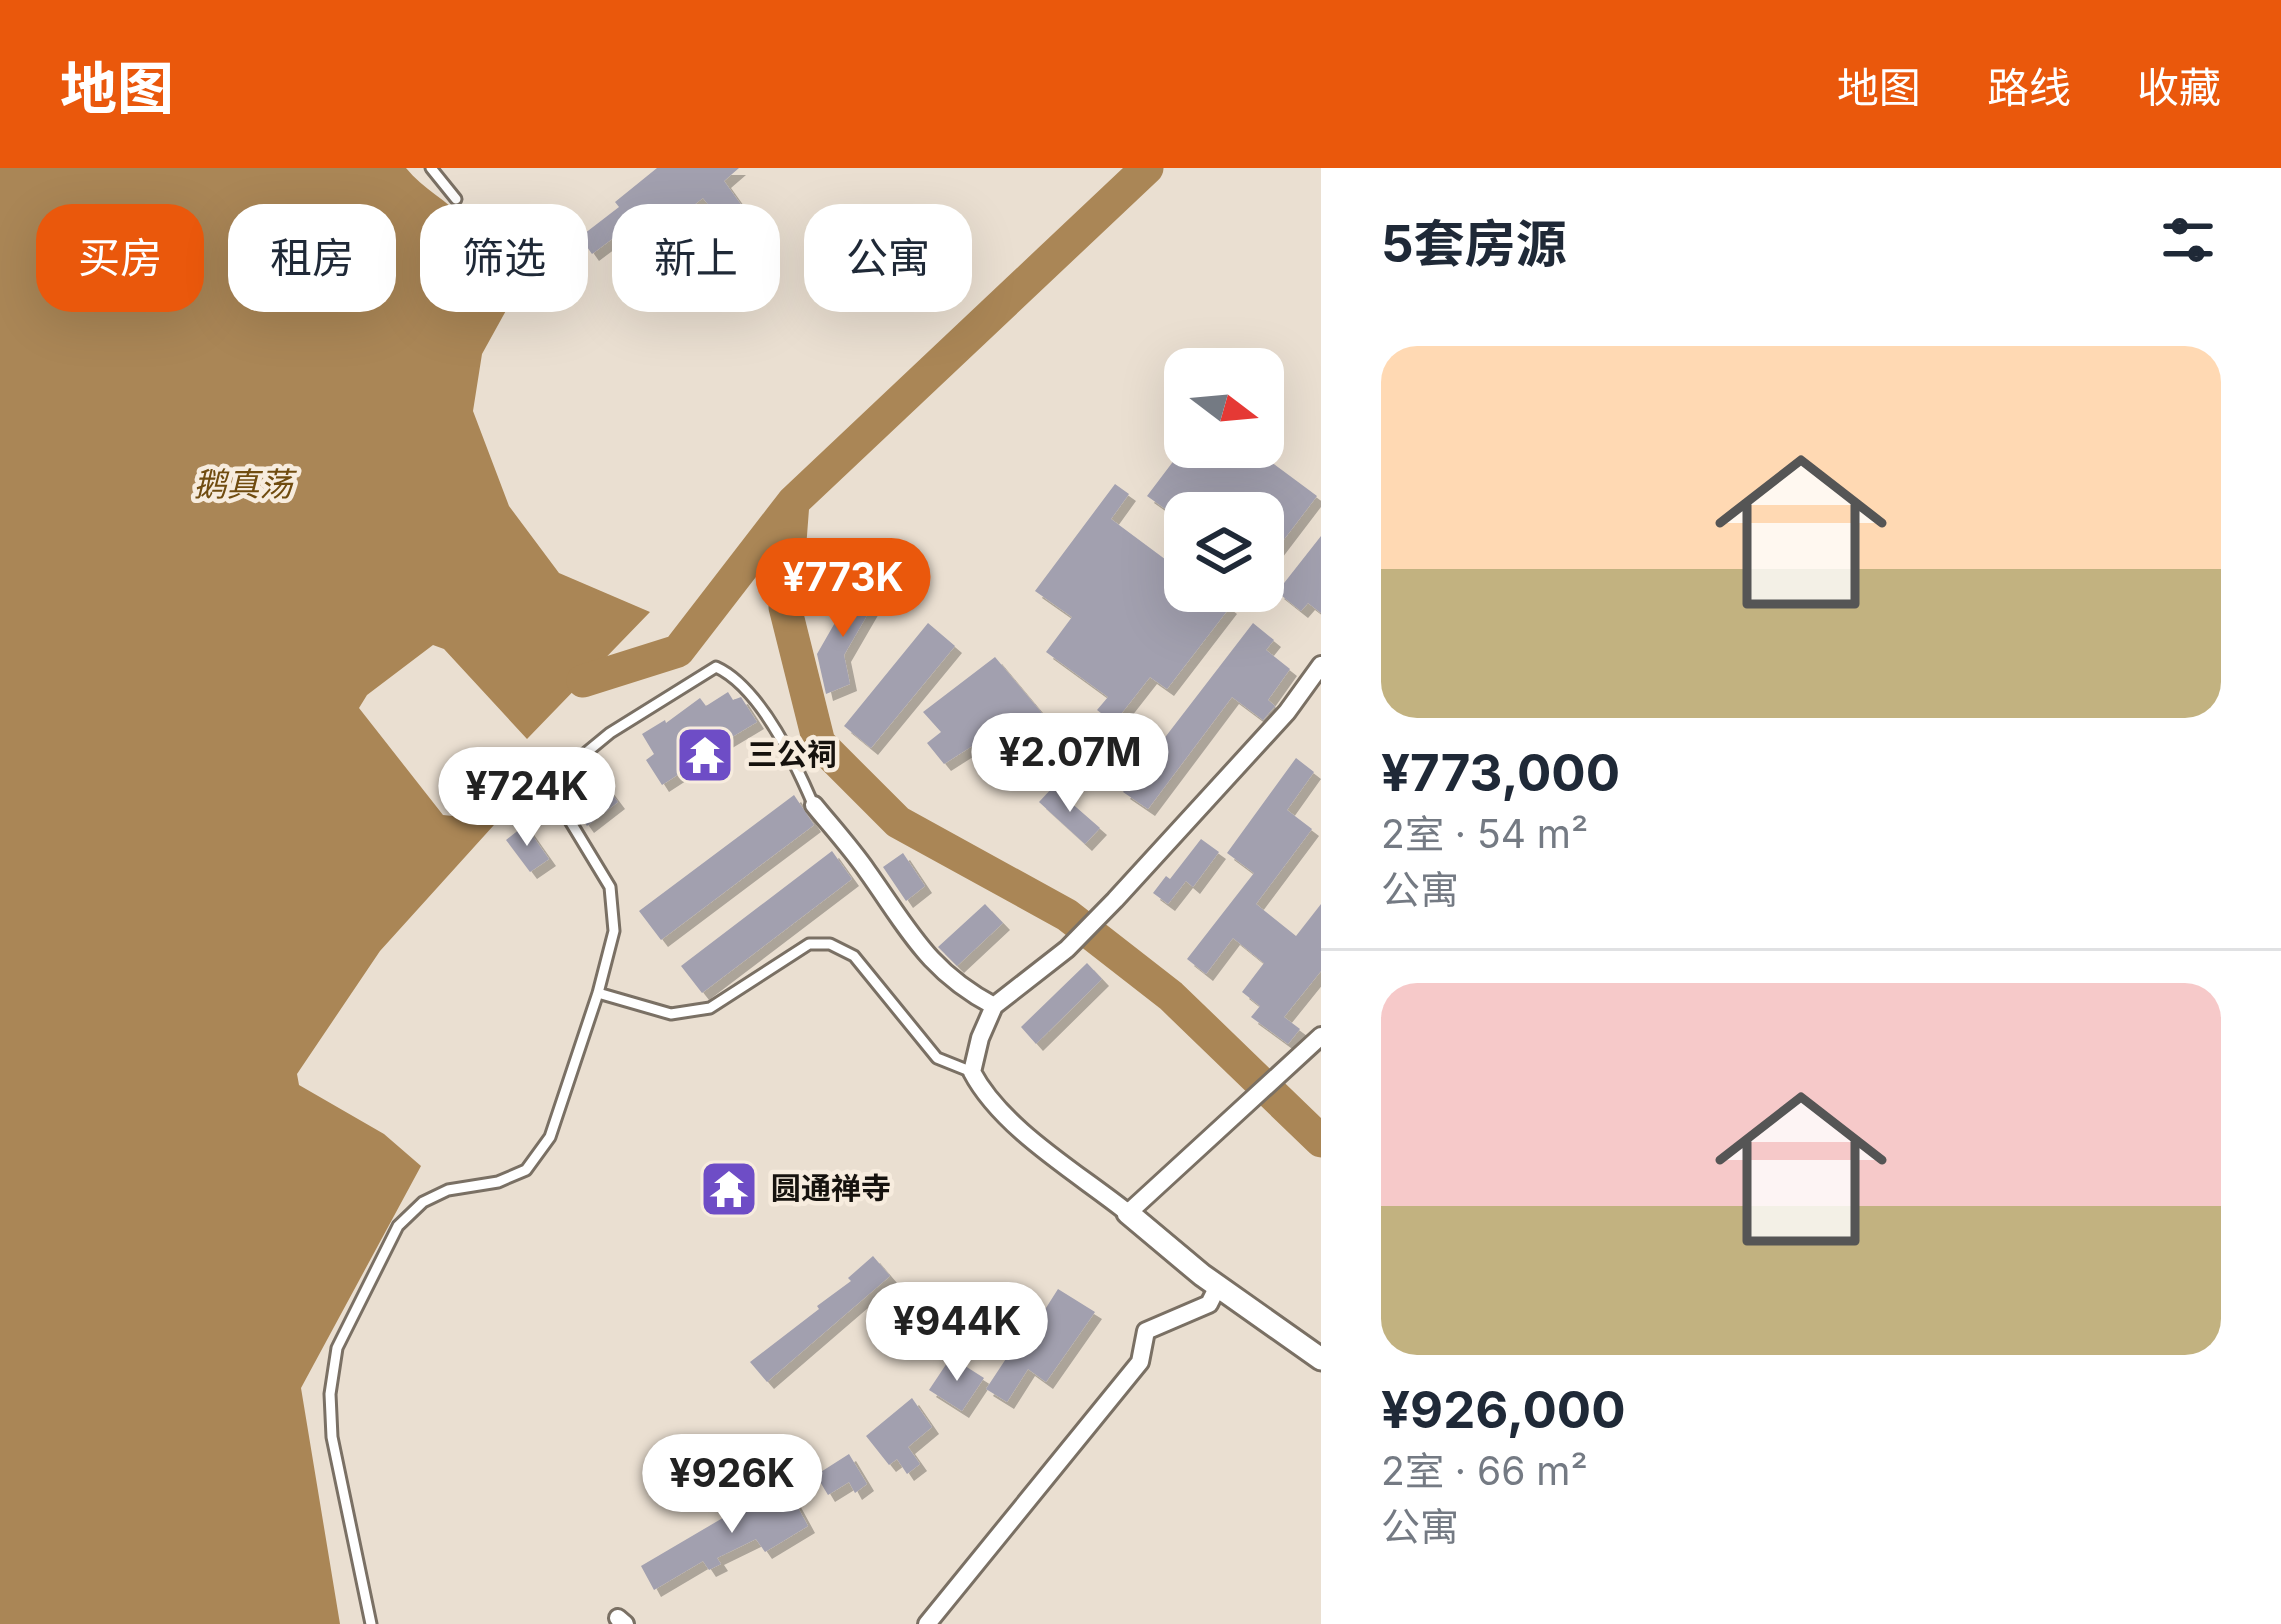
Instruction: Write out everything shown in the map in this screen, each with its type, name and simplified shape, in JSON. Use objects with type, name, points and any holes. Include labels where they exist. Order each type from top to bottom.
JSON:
[{"type":"street","points":[[1321,665],[1287,712],[1115,900],[1067,949],[994,1006],[972,1072],[984,1096],[1005,1117],[1218,1286],[1321,1359]]},
{"type":"street","points":[[814,805],[866,868],[910,937],[956,986],[994,1006]]},
{"type":"street","points":[[1129,1213],[1321,1036]]},
{"type":"street","points":[[926,1624],[1139,1362],[1146,1330],[1208,1304],[1218,1286]]},
{"type":"lane","points":[[431,168],[456,199]]},
{"type":"lane","points":[[371,1624],[332,1437],[330,1394],[337,1348],[398,1226],[423,1202],[448,1190],[498,1182],[526,1170],[550,1137],[614,931],[610,887],[550,788],[553,781],[610,733],[716,667],[734,675],[790,751],[814,805]]},
{"type":"lane","points":[[598,993],[671,1014],[710,1008],[809,944],[830,944],[854,956],[938,1058],[972,1072]]},
{"type":"water","name":"鹅真荡","points":[[0,168],[406,168],[447,204],[420,204],[420,312],[505,312],[482,354],[473,411],[509,506],[559,573],[650,612],[527,739],[444,649],[433,645],[367,695],[359,708],[443,815],[462,817],[488,796],[503,815],[380,951],[297,1074],[299,1085],[384,1134],[421,1166],[301,1388],[340,1624],[0,1624]]},
{"type":"building","points":[[657,168],[739,168],[724,181],[741,204],[708,204],[703,198],[695,204],[615,202]]},
{"type":"building","points":[[612,212],[612,239],[592,254],[588,231]]},
{"type":"building","points":[[1168,468],[1279,468],[1317,496],[1284,539],[1284,492],[1164,492],[1164,508],[1147,496]]},
{"type":"building","points":[[1115,484],[1129,494],[1111,519],[1164,558],[1164,612],[1226,612],[1167,689],[1150,677],[1114,723],[1097,710],[1108,697],[1046,652],[1072,617],[1035,591]]},
{"type":"building","points":[[1321,536],[1321,613],[1308,603],[1301,611],[1284,598],[1284,583]]},
{"type":"building","points":[[856,586],[877,598],[844,655],[850,684],[826,694],[817,654]]},
{"type":"building","points":[[928,623],[955,646],[871,748],[844,726]]},
{"type":"building","points":[[1253,623],[1274,640],[1266,650],[1290,669],[1268,700],[1275,706],[1263,720],[1232,697],[1148,809],[1123,792]]},
{"type":"building","points":[[995,657],[1056,730],[1035,747],[1062,775],[1048,788],[1013,751],[997,762],[980,741],[944,764],[927,743],[941,732],[923,712]]},
{"type":"building","points":[[728,692],[733,700],[741,697],[757,722],[712,749],[723,763],[709,774],[699,761],[662,785],[646,760],[654,754],[642,734],[700,698],[706,706]]},
{"type":"building","points":[[1296,758],[1314,772],[1287,810],[1312,829],[1256,904],[1296,936],[1321,904],[1321,971],[1284,1017],[1300,1029],[1288,1044],[1251,1017],[1260,1006],[1242,992],[1264,963],[1233,938],[1206,974],[1187,959],[1254,873],[1227,853]]},
{"type":"building","points":[[591,766],[618,802],[587,826],[560,788]]},
{"type":"building","points":[[1053,787],[1100,828],[1085,844],[1039,802]]},
{"type":"building","points":[[794,795],[814,825],[661,940],[639,911]]},
{"type":"building","points":[[525,825],[549,859],[530,872],[506,840]]},
{"type":"building","points":[[1201,839],[1219,852],[1193,887],[1186,881],[1168,904],[1153,893]]},
{"type":"building","points":[[832,851],[852,879],[702,993],[681,966]]},
{"type":"building","points":[[903,853],[925,886],[906,901],[883,867]]},
{"type":"building","points":[[985,904],[1003,923],[957,966],[938,947]]},
{"type":"building","points":[[1087,963],[1102,979],[1036,1044],[1021,1027]]},
{"type":"building","points":[[873,1256],[890,1276],[767,1382],[750,1362],[819,1309]]},
{"type":"building","points":[[1058,1289],[1095,1312],[1046,1382],[1028,1369],[1007,1402],[986,1389]]},
{"type":"building","points":[[951,1357],[984,1378],[962,1411],[929,1390]]},
{"type":"building","points":[[912,1398],[932,1427],[908,1447],[920,1464],[907,1474],[897,1459],[889,1465],[866,1436]]},
{"type":"building","points":[[849,1454],[867,1484],[855,1493],[849,1482],[828,1495],[816,1475]]},
{"type":"building","points":[[784,1482],[808,1526],[765,1552],[756,1539],[717,1558],[721,1564],[709,1570],[703,1561],[654,1590],[641,1566]]},
{"type":"waterway","points":[[583,681],[678,651],[793,502],[1147,168]]},
{"type":"waterway","points":[[793,502],[785,607],[819,743],[898,822],[1067,915],[1171,996],[1321,1141]]},
{"type":"place","name":"三公祠","points":[[705,755]]},
{"type":"place","name":"圆通禅寺","points":[[729,1189]]}]
